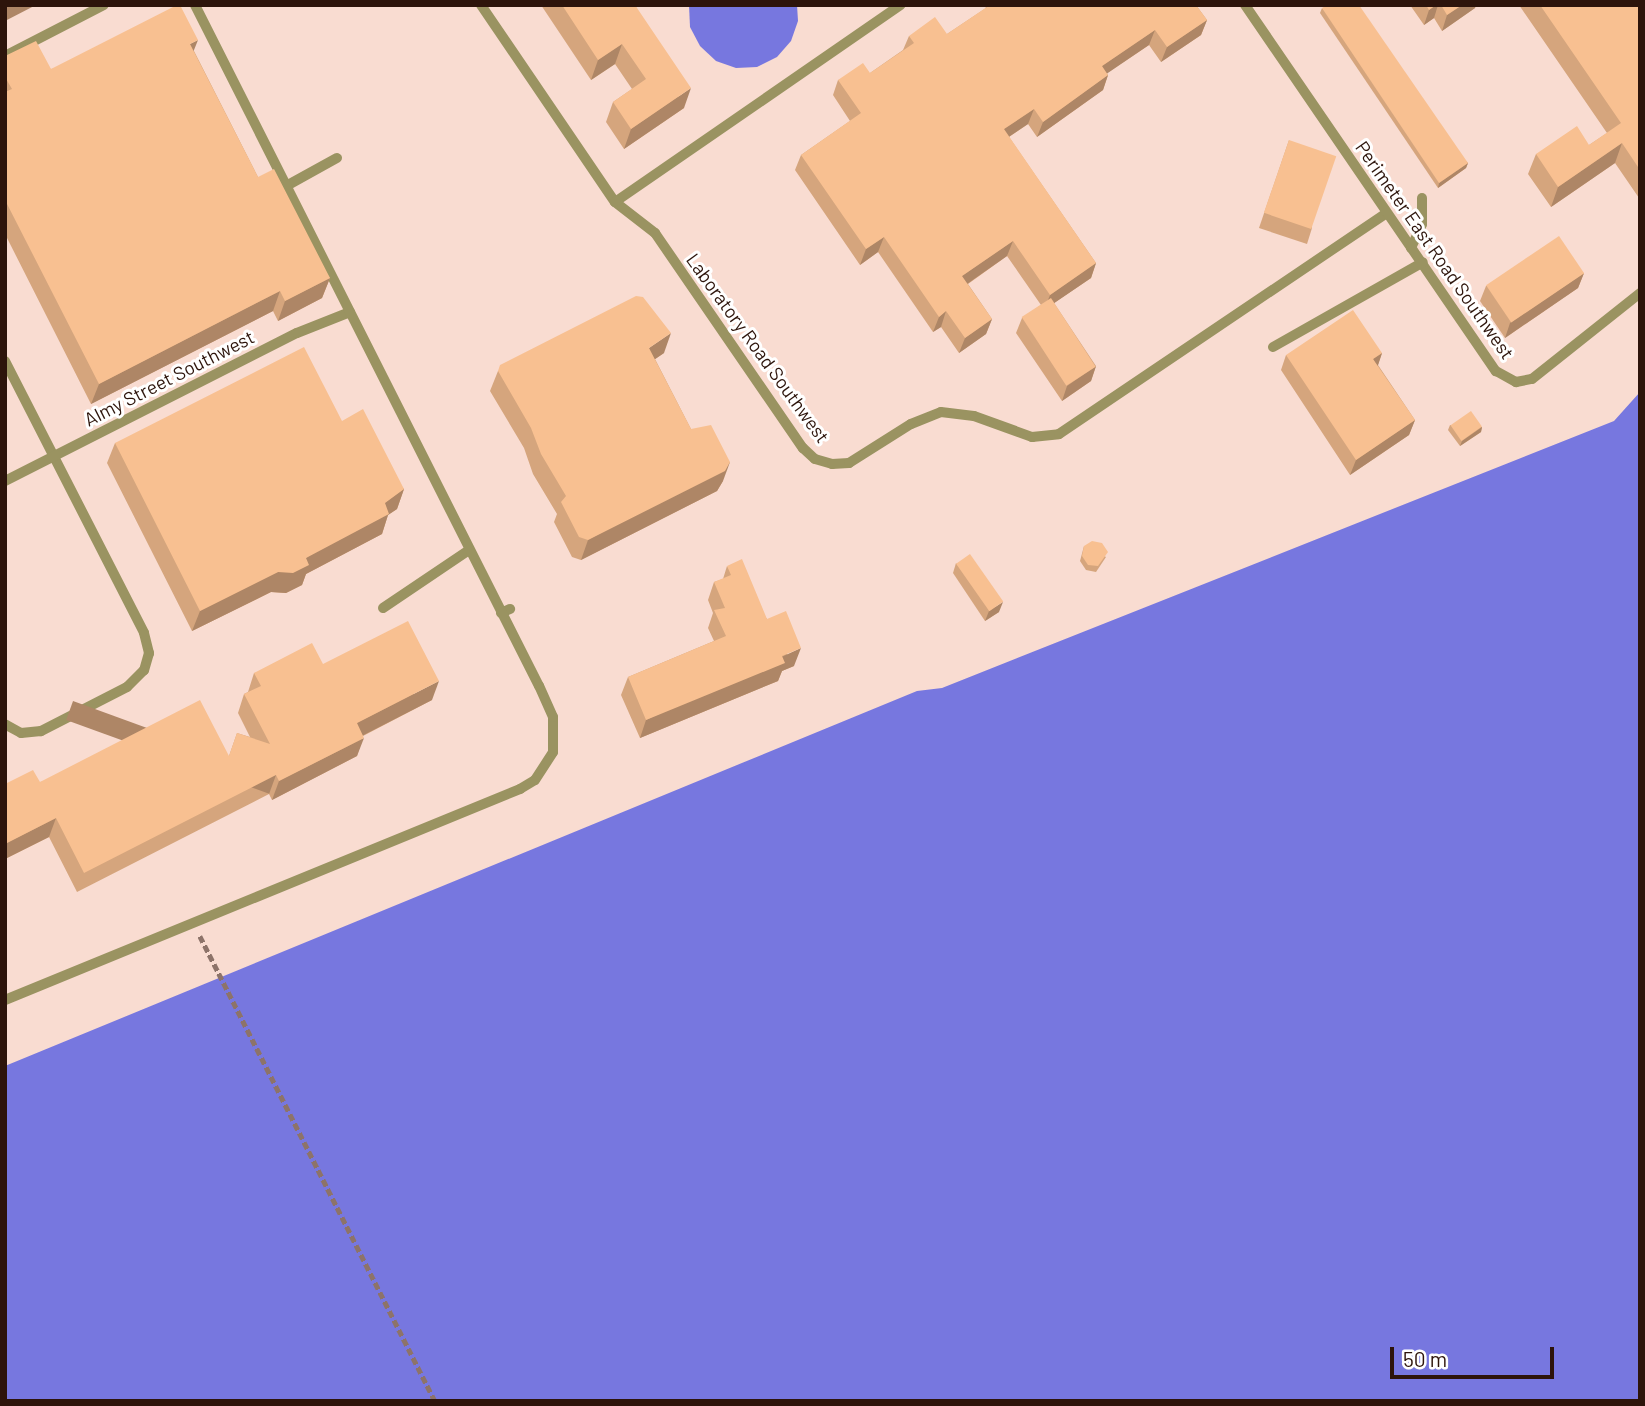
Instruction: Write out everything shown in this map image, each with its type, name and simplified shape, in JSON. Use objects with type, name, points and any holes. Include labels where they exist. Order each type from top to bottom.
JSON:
[{"type":"lane","points":[[5,56],[104,5]]},
{"type":"lane","points":[[5,1000],[286,882],[338,866],[535,780],[553,752],[553,717],[505,611],[469,550],[195,5]]},
{"type":"lane","name":"Laboratory Road Southwest","points":[[481,5],[615,202],[655,233],[803,448],[815,459],[832,464],[849,463],[911,424],[941,412],[974,416],[1032,437],[1059,434],[1385,214]]},
{"type":"lane","points":[[615,202],[901,5]]},
{"type":"lane","name":"Perimeter East Road Southwest","points":[[1245,5],[1385,214],[1423,262],[1496,371],[1516,382],[1547,370],[1640,293]]},
{"type":"lane","points":[[288,186],[337,158]]},
{"type":"lane","points":[[1411,248],[1422,224],[1422,198]]},
{"type":"lane","points":[[1273,347],[1423,262]]},
{"type":"lane","name":"Almy Street Southwest","points":[[5,481],[297,333],[350,312]]},
{"type":"lane","points":[[5,361],[144,633],[148,662],[127,687],[41,731],[21,733],[5,724]]},
{"type":"lane","points":[[383,608],[469,550]]},
{"type":"path","points":[[206,952],[435,1401]]},
{"type":"shaded area","points":[[689,5],[797,5],[798,21],[791,41],[777,57],[757,67],[736,68],[716,61],[700,46],[690,27]]},
{"type":"shaded area","points":[[1640,392],[1640,1401],[5,1401],[5,1066],[917,691],[942,688],[1614,421]]},
{"type":"building","points":[[180,5],[198,40],[190,44],[258,177],[274,169],[330,278],[285,301],[280,291],[99,384],[5,200],[5,92],[12,89],[5,77],[5,56],[36,41],[51,69]]},
{"type":"building","points":[[562,5],[635,5],[691,88],[631,129],[613,102],[646,79],[622,44],[598,60]]},
{"type":"building","points":[[990,5],[1196,5],[1207,20],[1167,47],[1155,30],[1102,66],[1108,75],[1043,122],[1034,109],[1004,129],[1096,263],[1050,295],[1013,241],[962,276],[992,319],[965,338],[946,311],[939,317],[884,237],[866,249],[801,155],[861,113],[838,80],[863,63],[870,73],[914,43],[909,36],[935,17],[947,34]]},
{"type":"building","points":[[1327,5],[1359,5],[1468,163],[1439,183],[1322,8]]},
{"type":"building","points":[[1441,5],[1462,5],[1447,15]]},
{"type":"building","points":[[1540,5],[1640,5],[1640,170],[1622,143],[1558,187],[1536,154],[1577,126],[1589,145],[1621,123]]},
{"type":"building","points":[[1289,140],[1336,156],[1311,229],[1264,213]]},
{"type":"building","points":[[1559,236],[1584,273],[1511,323],[1486,285]]},
{"type":"building","points":[[636,296],[643,297],[671,333],[649,348],[691,429],[711,425],[730,462],[725,471],[588,540],[579,537],[561,502],[566,496],[498,371],[500,365]]},
{"type":"building","points":[[1051,298],[1096,367],[1066,386],[1022,317]]},
{"type":"building","points":[[1353,310],[1382,353],[1373,359],[1415,420],[1356,460],[1286,355]]},
{"type":"building","points":[[304,347],[342,421],[363,409],[404,489],[385,503],[389,514],[306,558],[309,565],[293,573],[278,572],[200,611],[115,443]]},
{"type":"building","points":[[1471,411],[1482,427],[1461,441],[1451,425]]},
{"type":"building","points":[[1092,541],[1102,543],[1108,552],[1098,566],[1088,565],[1082,556],[1084,546]]},
{"type":"building","points":[[970,554],[1003,602],[989,611],[956,564]]},
{"type":"building","points":[[742,559],[767,619],[786,611],[801,648],[782,656],[785,663],[646,720],[628,677],[726,636],[714,610],[725,608],[714,582],[731,575],[727,566]]},
{"type":"building","points":[[408,621],[439,681],[357,723],[364,738],[279,781],[276,775],[84,873],[56,818],[5,844],[5,784],[33,770],[40,782],[200,700],[229,756],[237,733],[270,744],[244,694],[261,686],[254,673],[312,643],[323,664]]}]
